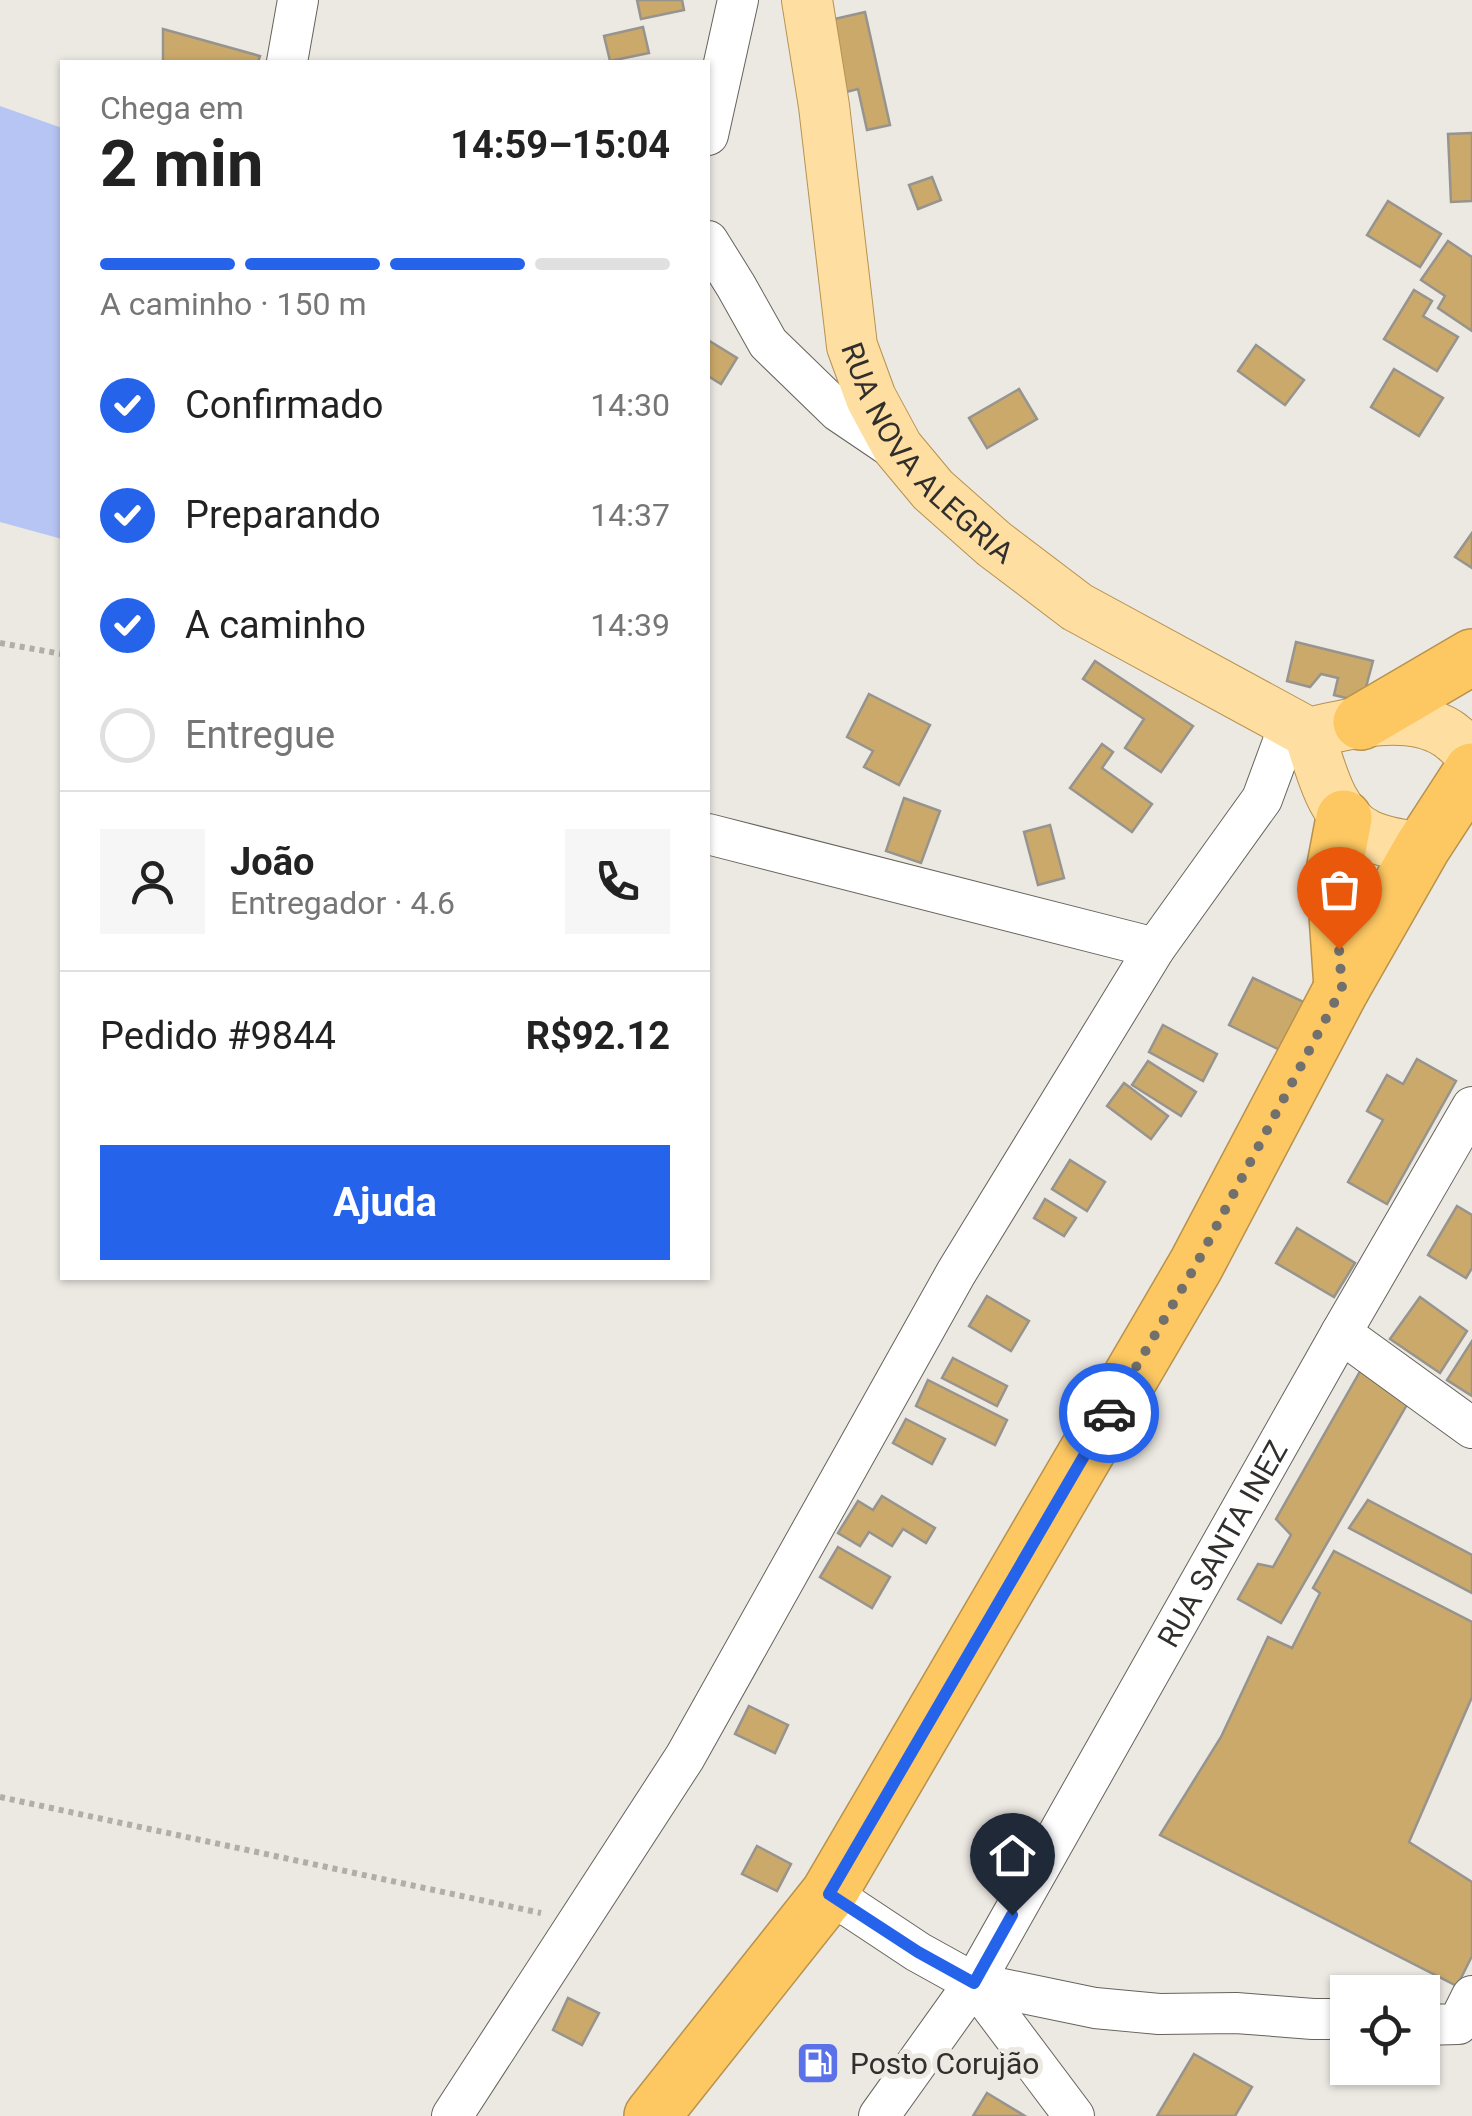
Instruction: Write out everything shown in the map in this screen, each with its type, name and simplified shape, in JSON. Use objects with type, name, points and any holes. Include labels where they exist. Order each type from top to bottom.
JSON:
[{"type":"highway","points":[[1320,726],[1472,656]]},
{"type":"highway","points":[[652,2116],[829,1894],[1196,1265],[1342,988],[1472,770]]},
{"type":"highway","points":[[1342,988],[1334,871],[1344,818]]},
{"type":"main road","name":"RUA NOVA ALEGRIA","points":[[807,0],[824,106],[852,346],[872,398],[898,448],[933,490],[994,544],[1078,607],[1320,726],[1385,720],[1432,727],[1449,734],[1472,752]]},
{"type":"main road","points":[[1320,726],[1333,799],[1344,818],[1365,834],[1422,848]]},
{"type":"street","points":[[287,60],[298,0]]},
{"type":"street","points":[[710,126],[738,0]]},
{"type":"street","points":[[710,245],[768,342],[838,411],[907,458]]},
{"type":"street","points":[[452,2116],[686,1756],[956,1274],[1155,948],[1262,799],[1320,726]]},
{"type":"street","points":[[710,835],[1155,948]]},
{"type":"street","name":"RUA SANTA INEZ","points":[[879,2116],[974,1983],[1472,1107]]},
{"type":"street","points":[[1341,1334],[1472,1428]]},
{"type":"street","points":[[829,1894],[974,1983],[1095,2008],[1159,2014],[1236,2013],[1330,2019]]},
{"type":"street","points":[[974,1983],[1074,2116]]},
{"type":"street","points":[[1440,2024],[1458,2024],[1472,1996]]},
{"type":"path","points":[[0,643],[60,654]]},
{"type":"path","points":[[0,1798],[578,1922]]},
{"type":"shaded area","points":[[0,106],[60,127],[60,538],[0,522]]},
{"type":"building","points":[[637,0],[682,0],[684,10],[641,19]]},
{"type":"building","points":[[865,12],[890,125],[867,130],[858,89],[842,93],[826,21]]},
{"type":"building","points":[[643,27],[649,53],[610,60],[604,36]]},
{"type":"building","points":[[163,29],[260,56],[259,60],[163,60]]},
{"type":"building","points":[[1472,133],[1472,201],[1451,202],[1448,134]]},
{"type":"building","points":[[932,177],[941,200],[918,209],[909,185]]},
{"type":"building","points":[[1388,201],[1441,234],[1420,267],[1367,235]]},
{"type":"building","points":[[1448,241],[1472,257],[1472,331],[1438,308],[1445,296],[1421,280]]},
{"type":"building","points":[[1414,290],[1432,301],[1423,316],[1458,337],[1437,371],[1384,339]]},
{"type":"building","points":[[710,341],[737,358],[721,384],[710,377]]},
{"type":"building","points":[[1256,345],[1304,380],[1285,405],[1238,371]]},
{"type":"building","points":[[1394,369],[1443,398],[1419,436],[1371,407]]},
{"type":"building","points":[[1019,389],[1037,419],[987,448],[969,418]]},
{"type":"building","points":[[1472,533],[1472,568],[1455,557]]},
{"type":"building","points":[[1296,642],[1373,661],[1362,702],[1334,695],[1338,678],[1321,674],[1310,687],[1287,681]]},
{"type":"building","points":[[1095,661],[1193,726],[1161,772],[1125,748],[1144,719],[1083,679]]},
{"type":"building","points":[[869,694],[930,725],[899,785],[864,767],[873,751],[847,737]]},
{"type":"building","points":[[1102,744],[1113,752],[1102,768],[1152,804],[1132,832],[1070,788]]},
{"type":"building","points":[[904,798],[940,811],[921,863],[886,851]]},
{"type":"building","points":[[1050,825],[1064,878],[1038,885],[1024,832]]},
{"type":"building","points":[[1253,978],[1308,1004],[1284,1052],[1229,1025]]},
{"type":"building","points":[[1163,1025],[1217,1054],[1203,1081],[1149,1052]]},
{"type":"building","points":[[1417,1059],[1456,1081],[1387,1204],[1348,1182],[1383,1120],[1367,1111],[1387,1075],[1403,1084]]},
{"type":"building","points":[[1148,1061],[1196,1092],[1181,1116],[1132,1085]]},
{"type":"building","points":[[1124,1083],[1168,1116],[1151,1139],[1107,1106]]},
{"type":"building","points":[[1070,1160],[1105,1182],[1087,1211],[1052,1189]]},
{"type":"building","points":[[1045,1199],[1076,1218],[1064,1236],[1034,1218]]},
{"type":"building","points":[[1457,1206],[1472,1215],[1472,1268],[1466,1278],[1428,1255]]},
{"type":"building","points":[[1297,1228],[1355,1263],[1334,1297],[1276,1263]]},
{"type":"building","points":[[987,1296],[1029,1321],[1011,1351],[969,1326]]},
{"type":"building","points":[[1420,1297],[1467,1331],[1440,1373],[1390,1339]]},
{"type":"building","points":[[1472,1341],[1472,1396],[1447,1380]]},
{"type":"building","points":[[953,1358],[1007,1386],[997,1406],[942,1378]]},
{"type":"building","points":[[1362,1368],[1412,1396],[1281,1623],[1238,1599],[1258,1564],[1273,1567],[1291,1535],[1276,1519]]},
{"type":"building","points":[[928,1380],[1007,1420],[995,1445],[916,1406]]},
{"type":"building","points":[[906,1419],[945,1439],[932,1464],[893,1443]]},
{"type":"building","points":[[882,1496],[935,1528],[926,1543],[903,1529],[892,1546],[869,1532],[860,1546],[838,1533],[858,1501],[873,1510]]},
{"type":"building","points":[[1368,1500],[1472,1555],[1472,1593],[1349,1528]]},
{"type":"building","points":[[838,1547],[890,1577],[872,1608],[820,1577]]},
{"type":"building","points":[[1334,1551],[1472,1622],[1472,1697],[1409,1842],[1472,1882],[1472,1956],[1457,1986],[1160,1835],[1221,1737],[1268,1637],[1292,1648],[1320,1593],[1313,1588]]},
{"type":"building","points":[[749,1706],[788,1725],[775,1753],[735,1734]]},
{"type":"building","points":[[757,1846],[791,1864],[777,1891],[742,1874]]},
{"type":"building","points":[[568,1998],[599,2013],[582,2045],[553,2030]]},
{"type":"building","points":[[1194,2054],[1252,2087],[1235,2116],[1157,2116]]},
{"type":"building","points":[[987,2093],[1025,2116],[973,2116]]},
{"type":"way so far","points":[[1109,1413],[1196,1265],[1342,988],[1339,949]]},
{"type":"place","name":"Posto Corujão","points":[[818,2063]]},
{"type":"route","points":[[1012,1915],[974,1983],[829,1894],[1109,1413]]}]
